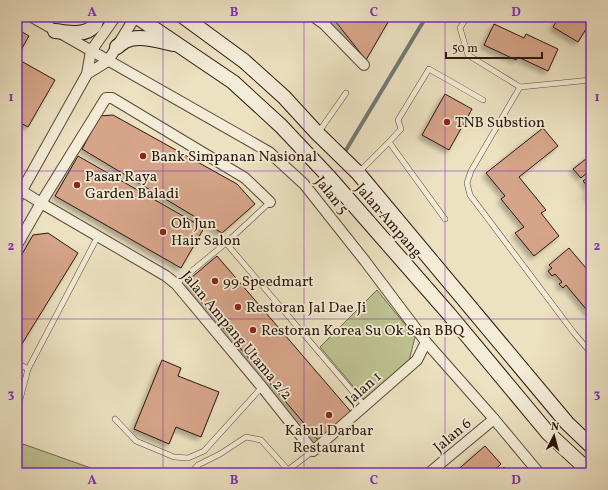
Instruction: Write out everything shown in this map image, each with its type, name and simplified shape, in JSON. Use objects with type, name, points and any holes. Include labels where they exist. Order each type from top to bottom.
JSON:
[{"type":"main road","points":[[55,31],[75,33],[86,32],[94,25],[97,17]]},
{"type":"main road","name":"Jalan Ampang","points":[[136,17],[233,82],[281,126],[330,178],[449,314],[548,433],[591,473]]},
{"type":"main road","name":"Jalan Ampang","points":[[184,17],[250,66],[284,97],[317,133],[358,173],[567,423],[591,446]]},
{"type":"main road","points":[[117,47],[126,41],[136,38],[144,38],[180,46]]},
{"type":"street","name":"Jalan 5","points":[[32,17],[269,152],[278,160],[304,184],[365,261],[426,342],[539,473]]},
{"type":"street","points":[[19,195],[87,74],[92,51],[115,17]]},
{"type":"street","points":[[87,74],[108,61],[136,17]]},
{"type":"street","points":[[314,17],[324,24],[364,65]]},
{"type":"street","points":[[17,245],[41,203],[106,98],[112,98],[245,178],[270,202]]},
{"type":"street","name":"Jalan Ampang Utama 2/2","points":[[19,195],[41,203],[166,276],[176,284],[313,451]]},
{"type":"street","name":"Jalan 1","points":[[313,451],[417,360],[426,342]]},
{"type":"street","name":"Jalan 6","points":[[429,473],[494,419]]},
{"type":"lane","points":[[467,17],[460,28],[468,55],[520,87],[591,80]]},
{"type":"lane","points":[[358,173],[401,129],[398,120],[428,69],[483,100]]},
{"type":"lane","points":[[520,87],[472,171],[467,183],[470,195],[574,333],[591,353]]},
{"type":"lane","points":[[317,133],[346,93]]},
{"type":"lane","points":[[389,142],[445,219]]},
{"type":"lane","points":[[176,284],[226,243],[270,202]]},
{"type":"lane","points":[[17,411],[28,368],[98,236]]},
{"type":"lane","points":[[226,243],[365,406]]},
{"type":"lane","points":[[17,363],[28,368]]},
{"type":"lane","points":[[115,419],[136,441],[174,457],[188,458],[204,451],[262,387]]},
{"type":"lane","points":[[191,473],[198,465],[220,454],[246,437],[261,440],[288,470],[313,451]]},
{"type":"green space","points":[[377,290],[415,337],[409,361],[364,399],[320,347]]},
{"type":"green space","points":[[23,444],[105,473],[17,473],[17,467]]},
{"type":"building","points":[[332,17],[391,17],[366,60]]},
{"type":"building","points":[[559,17],[591,17],[591,21],[578,42],[553,27]]},
{"type":"building","points":[[494,24],[524,38],[526,34],[558,49],[548,71],[518,57],[516,60],[484,45]]},
{"type":"building","points":[[17,29],[29,36],[17,57]]},
{"type":"building","points":[[21,61],[55,80],[28,127],[17,121],[17,68]]},
{"type":"building","name":"TNB Substion","points":[[445,94],[472,109],[449,150],[422,135]]},
{"type":"building","points":[[113,115],[237,184],[255,204],[222,233],[82,149],[100,116]]},
{"type":"building","points":[[543,128],[558,146],[519,177],[546,210],[541,213],[559,236],[534,256],[515,233],[524,227],[501,199],[505,196],[486,173]]},
{"type":"building","points":[[591,155],[591,174],[589,171],[581,178],[573,169]]},
{"type":"building","points":[[78,156],[204,228],[181,268],[55,196]]},
{"type":"building","points":[[591,175],[591,190],[583,181]]},
{"type":"building","points":[[591,190],[591,199],[587,193]]},
{"type":"building","points":[[48,233],[78,253],[17,352],[17,263],[33,235]]},
{"type":"building","points":[[569,248],[591,274],[591,315],[566,285],[563,288],[559,284],[562,282],[555,274],[552,276],[548,271],[552,268],[549,265]]},
{"type":"building","points":[[217,256],[352,413],[319,441],[185,283]]},
{"type":"building","points":[[162,360],[181,368],[178,376],[219,392],[201,437],[176,427],[169,444],[134,429]]},
{"type":"building","points":[[485,446],[501,464],[491,473],[454,473]]},
{"type":"building","points":[[504,467],[510,473],[498,473]]},
{"type":"building","points":[[198,470],[207,473],[197,473]]},
{"type":"waterway","points":[[343,155],[426,17]]},
{"type":"place","name":"TNB Substion","points":[[447,122]]},
{"type":"place","name":"Bank Simpanan Nasional","points":[[143,156]]},
{"type":"place","name":"Pasar Raya Garden Baladi","points":[[77,185]]},
{"type":"place","name":"Oh Jun Hair Salon","points":[[163,232]]},
{"type":"place","name":"99 Speedmart","points":[[215,281]]},
{"type":"place","name":"Restoran Jal Dae Ji","points":[[238,307]]},
{"type":"place","name":"Restoran Korea Su Ok San BBQ","points":[[253,330]]},
{"type":"place","name":"Kabul Darbar Restaurant","points":[[329,415]]}]
